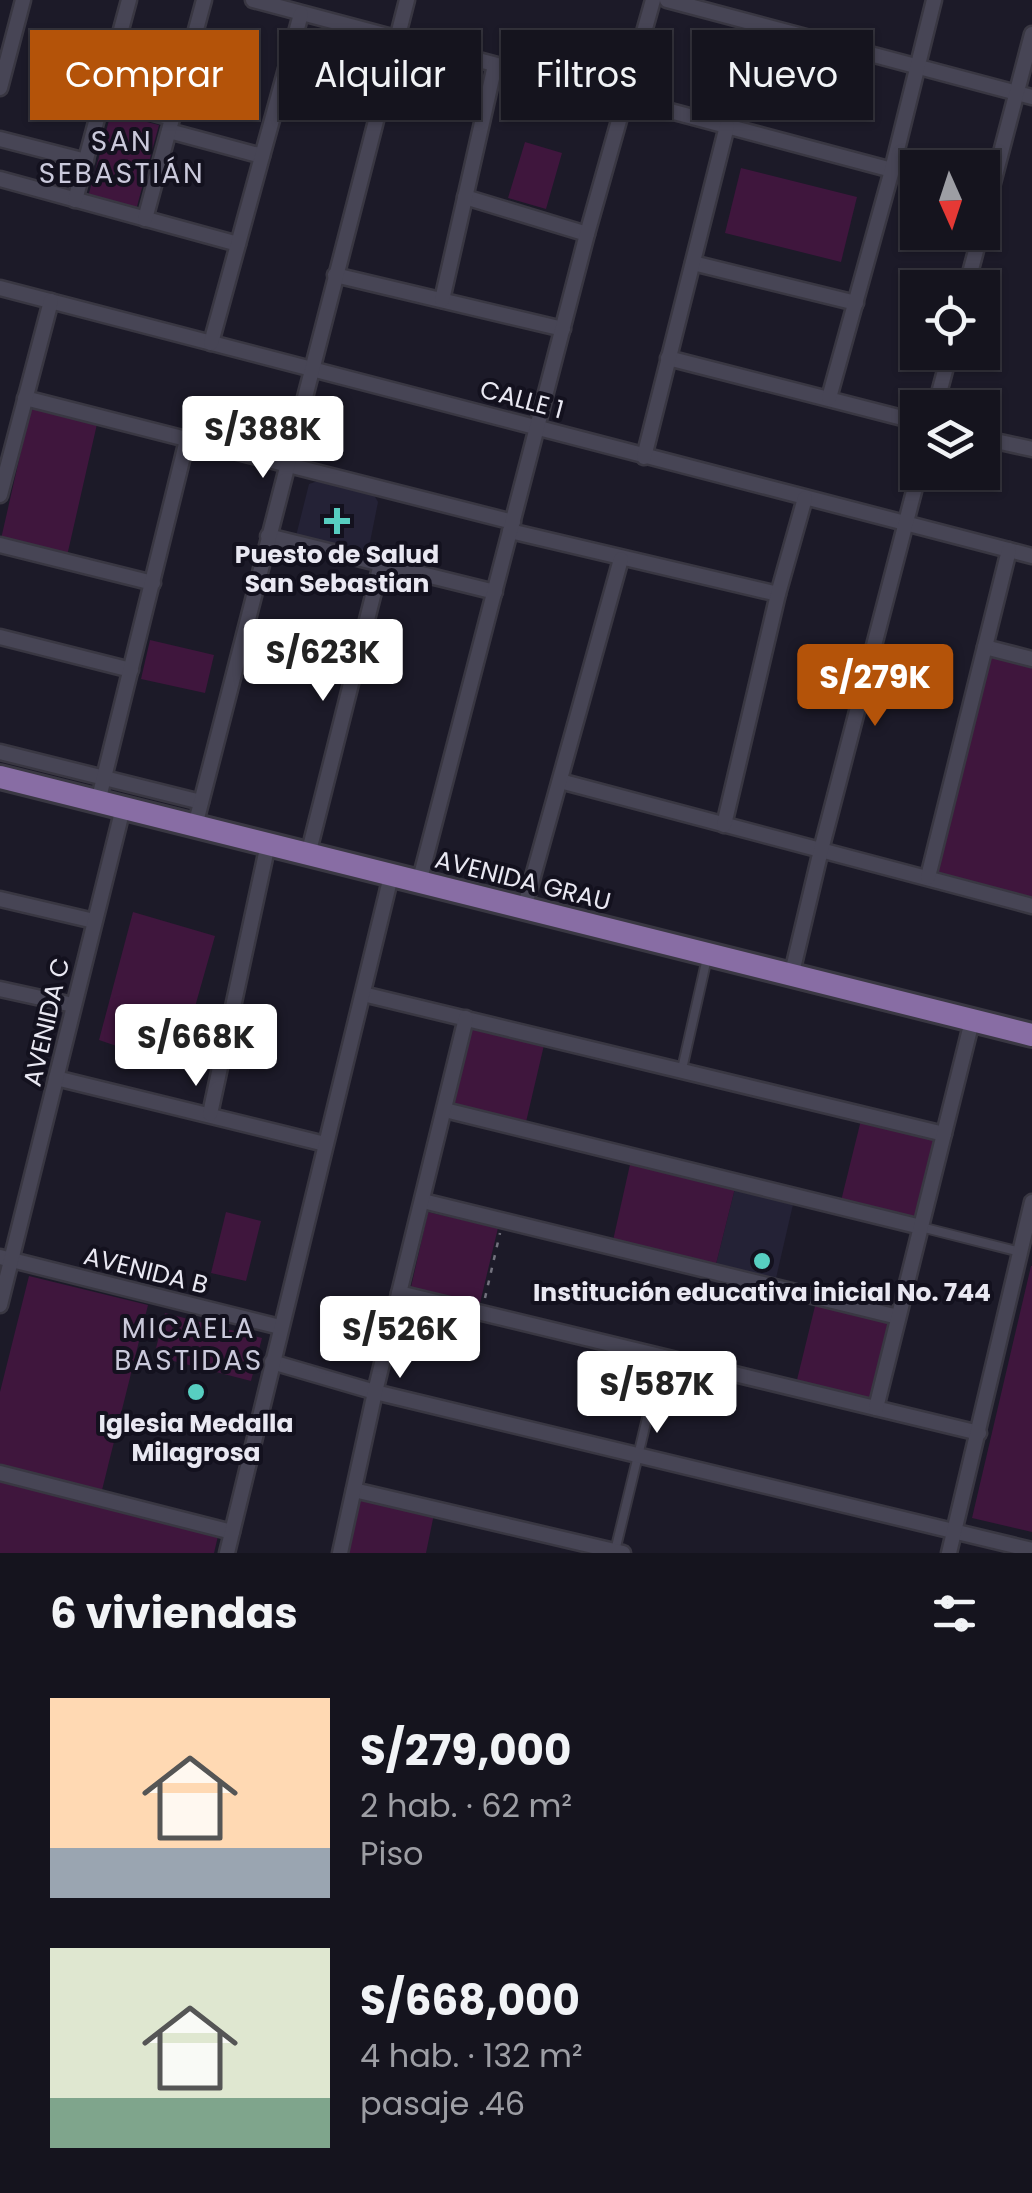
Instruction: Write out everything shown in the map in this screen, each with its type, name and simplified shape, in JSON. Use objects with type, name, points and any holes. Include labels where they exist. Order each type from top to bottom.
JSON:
[{"type":"main road","name":"AVENIDA GRAU","points":[[0,778],[1032,1035]]},
{"type":"street","points":[[0,88],[22,0]]},
{"type":"street","points":[[121,30],[129,0]]},
{"type":"street","points":[[145,219],[204,0]]},
{"type":"street","points":[[253,0],[362,30]]},
{"type":"street","points":[[398,30],[406,0]]},
{"type":"street","points":[[645,30],[654,0]]},
{"type":"street","points":[[667,0],[1024,95]]},
{"type":"street","points":[[829,398],[934,0]]},
{"type":"street","points":[[212,343],[301,14]]},
{"type":"street","points":[[1000,169],[1024,95],[1032,34]]},
{"type":"street","points":[[481,61],[501,67]]},
{"type":"street","points":[[442,300],[495,65]]},
{"type":"street","points":[[672,112],[892,170]]},
{"type":"street","points":[[75,200],[97,120]]},
{"type":"street","points":[[159,120],[262,156]]},
{"type":"street","points":[[195,826],[375,120]]},
{"type":"street","points":[[419,882],[618,120]]},
{"type":"street","points":[[644,456],[727,126]]},
{"type":"street","points":[[0,139],[86,162]]},
{"type":"street","points":[[0,179],[238,244]]},
{"type":"street","points":[[466,197],[588,234]]},
{"type":"street","points":[[693,263],[856,303]]},
{"type":"street","points":[[335,275],[563,329]]},
{"type":"street","name":"CALLE 1","points":[[0,288],[1032,556]]},
{"type":"street","points":[[0,495],[51,301]]},
{"type":"street","points":[[668,358],[900,417]]},
{"type":"street","points":[[24,398],[288,464],[620,559],[778,594]]},
{"type":"street","points":[[98,802],[187,440]]},
{"type":"street","points":[[1000,441],[1031,445]]},
{"type":"street","points":[[792,977],[820,850],[916,490]]},
{"type":"street","points":[[724,825],[778,594],[805,498]]},
{"type":"street","points":[[268,536],[494,592]]},
{"type":"street","points":[[0,545],[153,583]]},
{"type":"street","points":[[928,877],[1009,550]]},
{"type":"street","points":[[524,909],[620,559]]},
{"type":"street","points":[[308,855],[381,564]]},
{"type":"street","points":[[0,637],[131,670]]},
{"type":"street","points":[[985,647],[1032,660]]},
{"type":"street","points":[[0,752],[200,802]]},
{"type":"street","points":[[560,781],[1032,906]]},
{"type":"street","name":"AVENIDA C","points":[[0,1305],[6,1258],[56,1078],[123,808]]},
{"type":"street","points":[[210,1114],[268,844]]},
{"type":"street","points":[[227,1553],[391,876]]},
{"type":"street","points":[[0,899],[94,921]]},
{"type":"street","points":[[0,989],[73,1005]]},
{"type":"street","points":[[362,994],[944,1134]]},
{"type":"street","points":[[340,1553],[466,1018]]},
{"type":"street","points":[[876,1408],[972,1022]]},
{"type":"street","points":[[56,1078],[326,1144]]},
{"type":"street","points":[[444,1110],[921,1227]]},
{"type":"street","points":[[423,1201],[898,1317]]},
{"type":"street","points":[[949,1553],[1026,1254],[1032,1202]]},
{"type":"street","name":"AVENIDA B","points":[[6,1258],[280,1327]]},
{"type":"street","points":[[399,1293],[979,1433]]},
{"type":"street","points":[[272,1362],[375,1392],[1032,1550]]},
{"type":"street","points":[[0,1473],[232,1532]]},
{"type":"street","points":[[354,1490],[619,1552]]},
{"type":"lane","points":[[682,1069],[708,954]]},
{"type":"lane","points":[[921,1227],[1026,1254]]},
{"type":"lane","points":[[619,1552],[662,1356]]},
{"type":"path","points":[[482,1312],[503,1222]]},
{"type":"shaded area","points":[[109,120],[159,125],[136,210],[88,197]]},
{"type":"shaded area","points":[[525,142],[562,153],[546,209],[508,198]]},
{"type":"shaded area","points":[[741,168],[857,197],[841,262],[725,233]]},
{"type":"shaded area","points":[[31,407],[97,424],[67,556],[1,539]]},
{"type":"shaded area","name":"Puesto de Salud San Sebastian","points":[[318,481],[374,495],[378,502],[368,552],[361,557],[295,540],[309,484]]},
{"type":"shaded area","points":[[150,640],[214,655],[205,693],[141,679]]},
{"type":"shaded area","points":[[988,655],[1032,667],[1032,900],[929,871]]},
{"type":"shaded area","points":[[133,912],[215,936],[178,1067],[99,1040]]},
{"type":"shaded area","points":[[472,1028],[544,1045],[526,1122],[454,1105]]},
{"type":"shaded area","points":[[861,1120],[935,1138],[914,1219],[841,1201]]},
{"type":"shaded area","points":[[631,1160],[736,1184],[714,1272],[612,1245]]},
{"type":"shaded area","points":[[736,1184],[794,1200],[774,1287],[714,1272]]},
{"type":"shaded area","points":[[226,1212],[261,1221],[246,1281],[211,1273]]},
{"type":"shaded area","points":[[428,1212],[498,1228],[480,1303],[411,1287]]},
{"type":"shaded area","points":[[1032,1266],[1032,1532],[972,1518]]},
{"type":"shaded area","points":[[29,1276],[148,1305],[102,1490],[0,1465],[0,1392]]},
{"type":"shaded area","points":[[816,1302],[892,1320],[873,1401],[796,1384]]},
{"type":"shaded area","points":[[165,1313],[262,1338],[251,1381],[154,1356]]},
{"type":"shaded area","points":[[0,1482],[218,1536],[214,1553],[0,1553]]},
{"type":"shaded area","points":[[360,1497],[434,1514],[426,1553],[348,1553]]},
{"type":"place","name":"Puesto de Salud San Sebastian","points":[[337,521]]},
{"type":"place","name":"Institución educativa inicial No. 744","points":[[762,1261]]},
{"type":"place","name":"Iglesia Medalla Milagrosa","points":[[196,1392]]},
{"type":"district","name":"SAN SEBASTIÁN","points":[[122,157]]},
{"type":"district","name":"MICAELA BASTIDAS","points":[[189,1344]]}]
